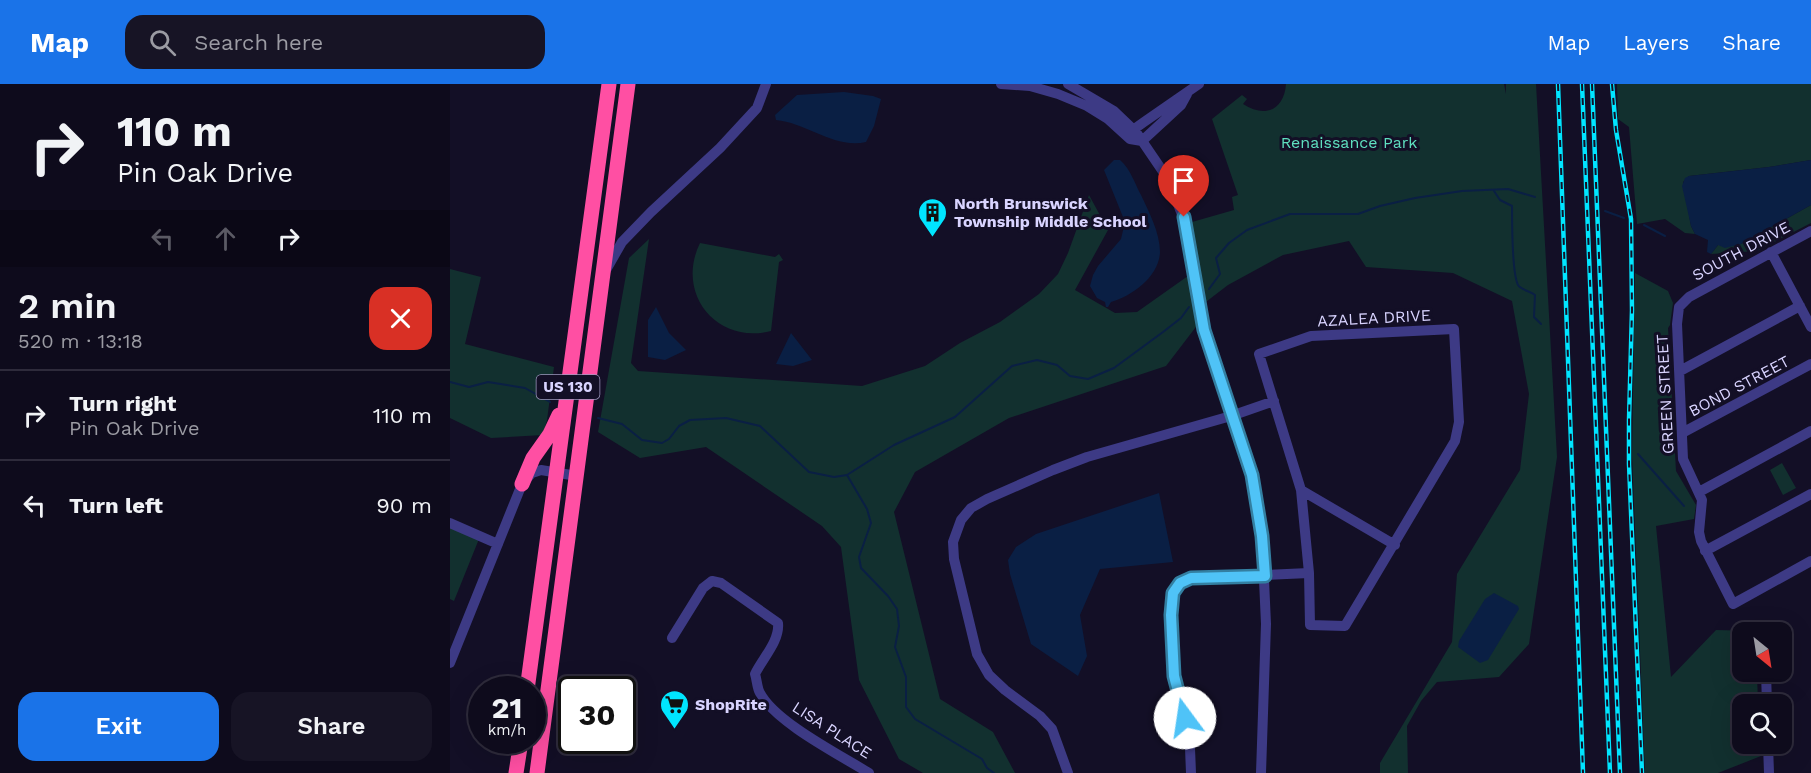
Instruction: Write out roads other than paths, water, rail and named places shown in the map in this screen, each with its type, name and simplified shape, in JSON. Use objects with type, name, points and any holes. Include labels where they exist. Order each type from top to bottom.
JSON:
[{"type":"highway","name":"US 130","points":[[529,676],[609,84]]},
{"type":"highway","name":"US 130","points":[[537,773],[628,84]]},
{"type":"highway","points":[[522,484],[533,458],[550,434],[566,402]]},
{"type":"highway","points":[[516,773],[518,754]]},
{"type":"street","points":[[602,278],[622,242],[720,148],[757,108],[766,84]]},
{"type":"street","points":[[1001,84],[1030,86],[1068,98],[1087,106],[1142,141],[1168,178],[1184,217],[1204,330],[1252,475],[1262,536],[1266,624],[1261,773]]},
{"type":"street","points":[[1068,84],[1114,111],[1132,135]]},
{"type":"street","points":[[1132,135],[1166,105],[1199,84]]},
{"type":"street","points":[[1142,141],[1181,105],[1187,93]]},
{"type":"street","name":"SOUTH DRIVE","points":[[1686,299],[1811,231]]},
{"type":"street","points":[[1771,252],[1811,327]]},
{"type":"street","name":"GREEN STREET","points":[[1686,299],[1679,308],[1677,319],[1682,434],[1685,467],[1699,492],[1702,503],[1700,536],[1705,551],[1732,604],[1811,561]]},
{"type":"street","points":[[1680,371],[1800,306]]},
{"type":"street","name":"AZALEA DRIVE","points":[[1454,329],[1459,422],[1455,441],[1345,626],[1310,625],[1309,573],[1301,490],[1259,354],[1311,336],[1454,329]]},
{"type":"street","name":"BOND STREET","points":[[1682,434],[1811,364]]},
{"type":"street","points":[[1068,773],[1052,729],[1040,716],[989,675],[977,654],[954,559],[953,542],[961,520],[971,508],[987,499],[1087,457],[1231,416],[1274,401]]},
{"type":"street","points":[[1699,492],[1811,430]]},
{"type":"street","points":[[450,663],[522,484],[532,473],[541,470],[577,476]]},
{"type":"street","points":[[1301,490],[1395,545]]},
{"type":"street","points":[[1705,551],[1811,494]]},
{"type":"street","points":[[450,523],[498,544]]},
{"type":"street","points":[[1191,773],[1185,718],[1174,676],[1171,615],[1173,593],[1180,583],[1191,578],[1309,573]]},
{"type":"street","name":"LISA PLACE","points":[[672,638],[703,588],[712,581],[721,583],[778,623],[775,639],[755,674],[759,692],[792,724],[869,773]]},
{"type":"street","points":[[1768,754],[1769,773]]},
{"type":"water","points":[[844,92],[881,99],[874,126],[866,142],[843,142],[776,120],[775,115],[797,95]]},
{"type":"water","points":[[1114,160],[1120,160],[1132,176],[1154,223],[1160,252],[1155,270],[1150,277],[1135,290],[1106,307],[1105,302],[1097,298],[1090,286],[1098,266],[1121,239],[1125,222],[1104,170]]},
{"type":"water","points":[[1811,160],[1811,205],[1741,244],[1725,248],[1718,245],[1711,254],[1707,252],[1708,240],[1695,234],[1691,226],[1682,186],[1685,178]]},
{"type":"water","points":[[656,307],[669,333],[686,350],[665,360],[648,357],[648,320]]},
{"type":"water","points":[[791,333],[812,360],[793,366],[776,364]]},
{"type":"water","points":[[1159,493],[1173,562],[1100,569],[1080,615],[1087,656],[1078,676],[1031,644],[1008,560],[1016,547],[1036,534]]},
{"type":"water","points":[[1494,593],[1518,606],[1519,609],[1488,660],[1480,663],[1458,647],[1459,641],[1485,599]]},
{"type":"waterway","points":[[1209,289],[1220,274],[1216,258],[1229,243],[1247,230],[1290,214],[1358,214],[1415,198],[1462,191],[1508,189],[1535,197]]},
{"type":"waterway","points":[[1494,191],[1500,200],[1512,206],[1516,279],[1519,287],[1535,295],[1534,317],[1541,324]]},
{"type":"waterway","points":[[1605,211],[1624,218]]},
{"type":"waterway","points":[[1644,225],[1665,236]]},
{"type":"waterway","points":[[598,418],[622,424],[642,440],[662,443],[669,439],[679,426],[690,420],[726,418],[760,426],[809,472],[834,477],[847,475],[894,445],[955,417],[1012,366],[1037,360],[1057,365],[1070,376],[1088,379],[1114,368],[1181,318],[1189,307]]},
{"type":"waterway","points":[[450,382],[469,387],[488,382],[525,388],[550,402]]},
{"type":"waterway","points":[[1638,454],[1684,506]]},
{"type":"waterway","points":[[847,475],[867,509],[871,523],[859,557],[861,568],[888,596],[897,609],[899,626],[895,647],[906,677],[906,707],[915,719],[982,759],[987,768],[994,773]]},
{"type":"railway","points":[[1558,84],[1583,773]]},
{"type":"railway","points":[[1582,84],[1610,773]]},
{"type":"railway","points":[[1592,84],[1620,773]]},
{"type":"railway","points":[[1612,84],[1616,130],[1631,219],[1629,464],[1642,773]]},
{"type":"place","name":"North Brunswick Township Middle School","points":[[933,238]]},
{"type":"place","name":"ShopRite","points":[[674,730]]},
{"type":"park label","name":"Renaissance Park","points":[[1349,142]]}]
